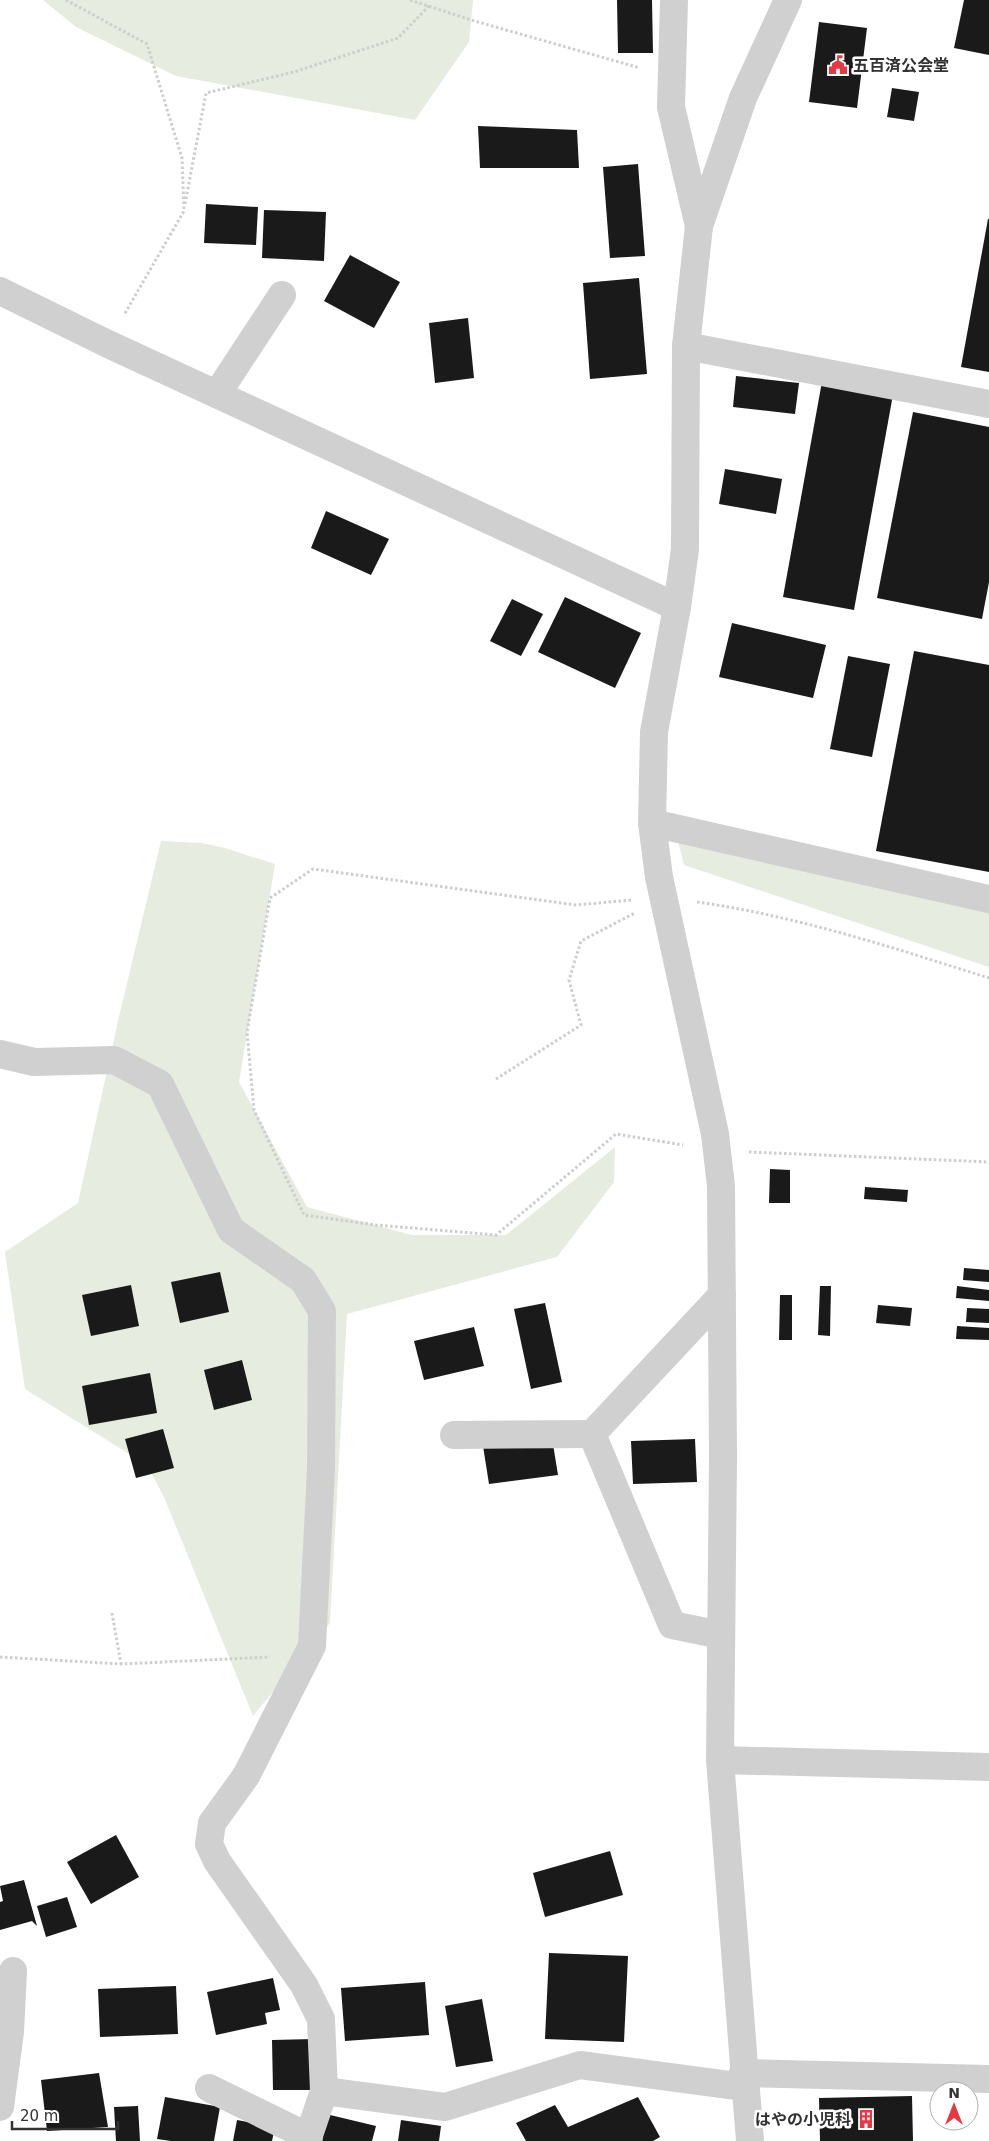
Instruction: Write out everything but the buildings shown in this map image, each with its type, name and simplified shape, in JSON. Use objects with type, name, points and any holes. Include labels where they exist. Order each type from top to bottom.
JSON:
[{"type":"street","points":[[674,0],[671,107],[699,226]]},
{"type":"street","points":[[750,2141],[720,1760],[721,1186],[715,1134],[664,898],[652,823],[654,732],[678,607],[685,549],[686,346],[699,226],[743,98],[788,0]]},
{"type":"street","points":[[0,291],[108,344],[678,607]]},
{"type":"street","points":[[217,394],[282,295]]},
{"type":"street","points":[[686,346],[989,404]]},
{"type":"street","points":[[652,823],[989,899]]},
{"type":"street","points":[[0,1054],[34,1062],[114,1060],[160,1084],[231,1230],[303,1280],[322,1311],[321,1470],[312,1646],[246,1776],[212,1824],[210,1844],[217,1861],[304,1985],[321,2019],[324,2091],[308,2139],[210,2088]]},
{"type":"street","points":[[454,1435],[592,1434],[722,1296]]},
{"type":"street","points":[[592,1434],[672,1625],[721,1635]]},
{"type":"street","points":[[720,1760],[989,1767]]},
{"type":"street","points":[[0,2107],[10,2032],[13,1971]]},
{"type":"street","points":[[324,2091],[445,2107],[580,2065],[744,2080],[989,2079]]},
{"type":"path","points":[[66,0],[147,44],[182,158],[184,211]]},
{"type":"path","points":[[410,0],[672,77]]},
{"type":"path","points":[[108,344],[184,211],[206,93],[294,72],[398,38],[429,6]]},
{"type":"path","points":[[989,978],[882,944],[740,908],[664,898],[576,905],[313,869],[270,898],[247,1032],[254,1110],[304,1215],[376,1225],[496,1235],[616,1134],[717,1151],[989,1162]]},
{"type":"path","points":[[496,1079],[580,1025],[569,980],[580,941],[664,898]]},
{"type":"path","points":[[112,1613],[121,1664]]},
{"type":"path","points":[[0,1657],[121,1664],[308,1655]]},
{"type":"shaded area","points":[[43,0],[473,0],[469,42],[415,120],[176,76],[76,27]]},
{"type":"shaded area","points":[[677,837],[989,911],[989,967],[684,865]]},
{"type":"shaded area","points":[[161,841],[202,843],[225,848],[275,864],[239,1082],[307,1207],[412,1235],[506,1235],[615,1147],[614,1182],[557,1257],[347,1314],[330,1623],[253,1716],[164,1497],[147,1465],[25,1389],[5,1252],[78,1203],[118,1021]]},
{"type":"place","name":"五百済公会堂","points":[[838,65]]},
{"type":"place","name":"はやの小児科","points":[[866,2119]]}]
